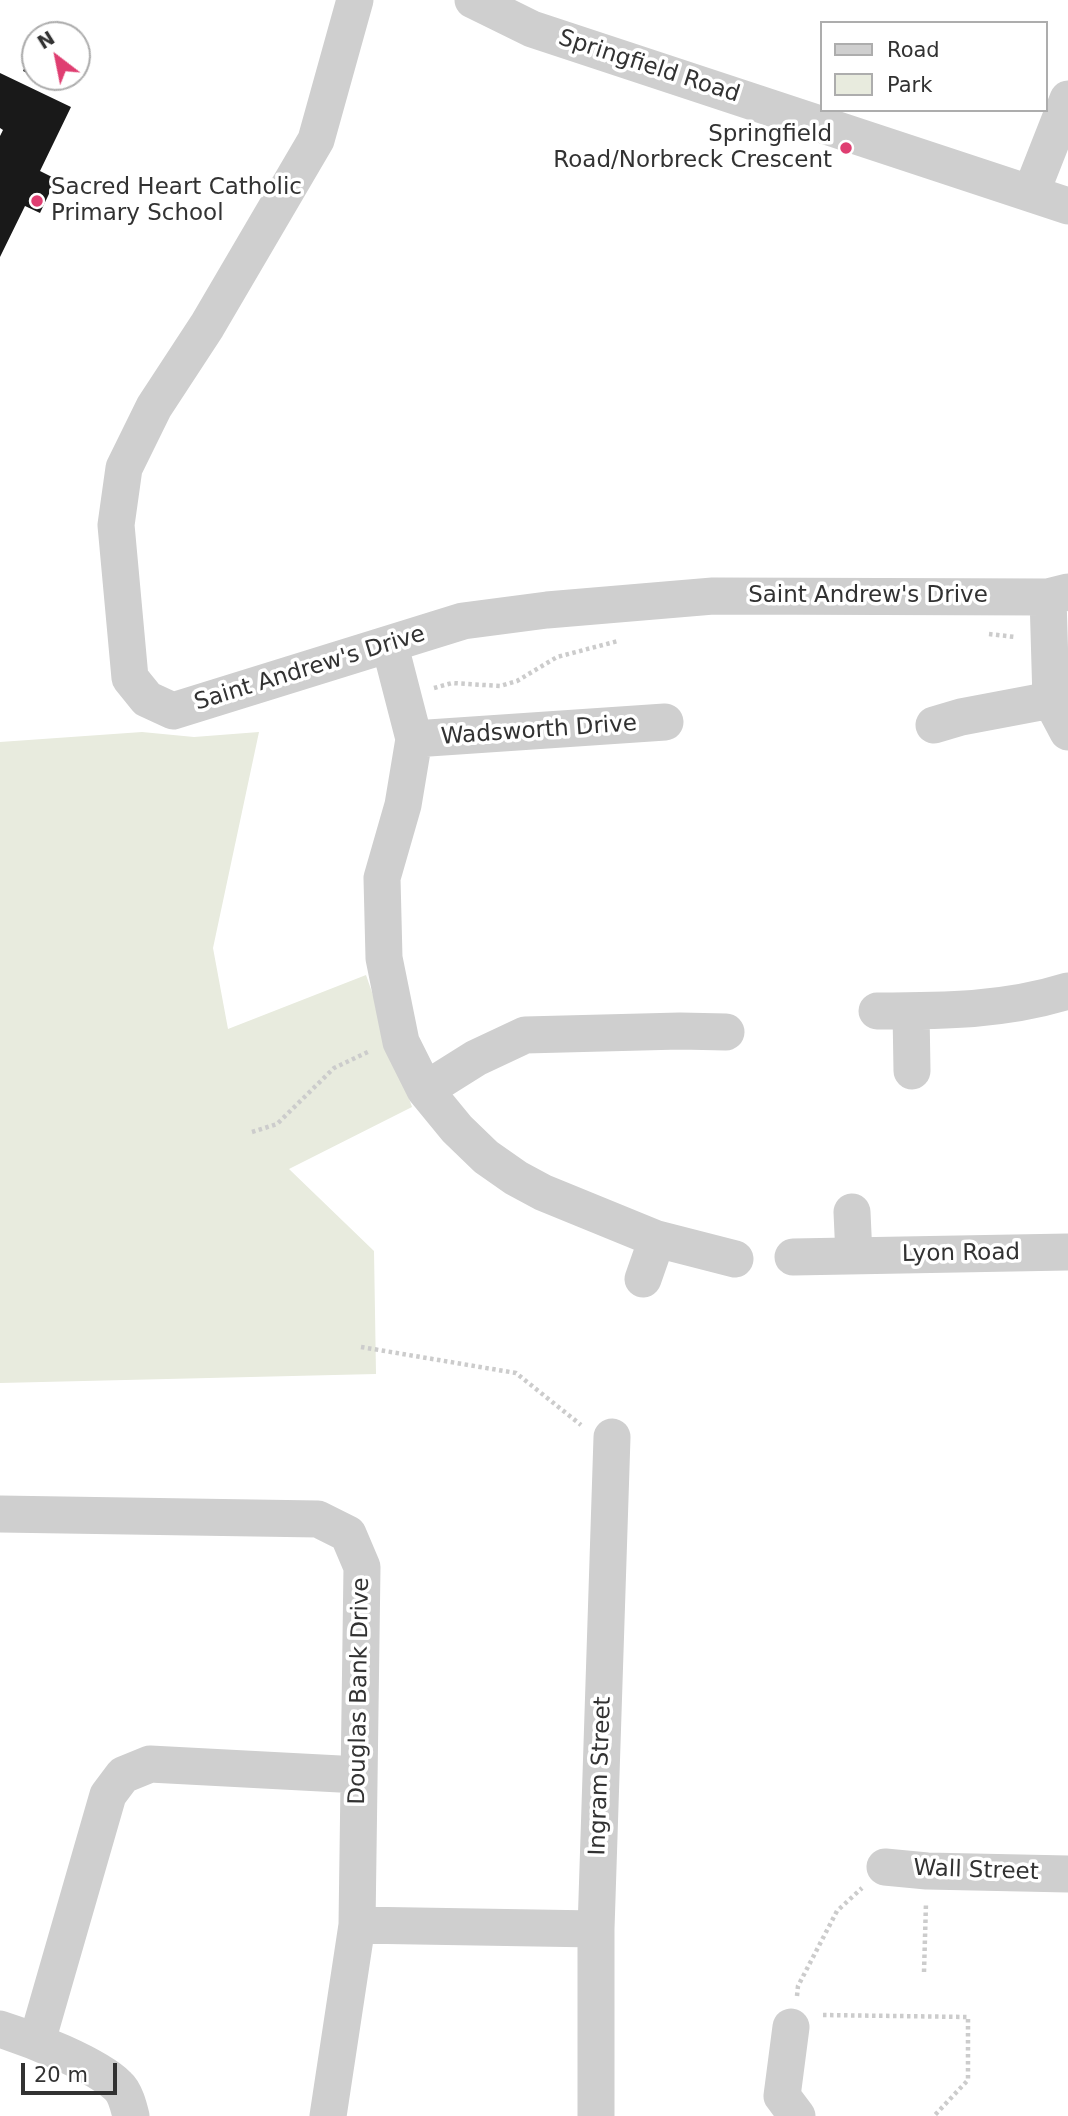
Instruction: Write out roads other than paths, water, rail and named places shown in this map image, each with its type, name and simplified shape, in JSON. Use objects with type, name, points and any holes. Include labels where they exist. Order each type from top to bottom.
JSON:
[{"type":"street","name":"Saint Andrew's Drive","points":[[355,0],[316,140],[207,326],[154,407],[124,468],[116,525],[130,678],[147,699],[173,711],[390,646],[463,621],[548,610],[713,596],[1058,594]]},
{"type":"street","name":"Springfield Road","points":[[473,0],[532,29],[1068,206]]},
{"type":"street","points":[[1031,193],[1068,99]]},
{"type":"street","points":[[1058,594],[1049,642],[1051,700],[1068,732]]},
{"type":"street","points":[[390,646],[414,739],[403,805],[382,878],[384,958],[401,1042],[425,1090],[457,1129],[486,1157],[516,1178],[542,1192],[657,1239],[735,1259]]},
{"type":"street","points":[[950,710],[1051,700]]},
{"type":"street","name":"Wadsworth Drive","points":[[414,739],[665,722]]},
{"type":"street","points":[[912,1070],[894,1011],[968,1011],[1033,1002],[1068,991]]},
{"type":"street","points":[[425,1090],[475,1058],[525,1035],[679,1019],[726,1032]]},
{"type":"street","points":[[852,1212],[855,1256]]},
{"type":"street","points":[[643,1279],[657,1239]]},
{"type":"street","name":"Lyon Road","points":[[793,1257],[1068,1252]]},
{"type":"street","name":"Ingram Street","points":[[596,2116],[596,1929],[612,1437]]},
{"type":"street","name":"Douglas Bank Drive","points":[[0,1514],[318,1520],[348,1534],[362,1567],[357,1925],[328,2116]]},
{"type":"street","points":[[37,2041],[108,1795],[123,1774],[150,1764],[359,1775]]},
{"type":"street","name":"Wall Street","points":[[885,1867],[927,1871],[1068,1874]]},
{"type":"street","points":[[357,1925],[596,1929]]},
{"type":"street","points":[[792,2021],[782,2096],[797,2116]]},
{"type":"street","points":[[0,2029],[37,2041],[95,2070],[120,2087],[131,2116]]},
{"type":"place","name":"Springfield Road/Norbreck Crescent","points":[[846,148]]},
{"type":"place","name":"Sacred Heart Catholic Primary School","points":[[37,201]]}]
